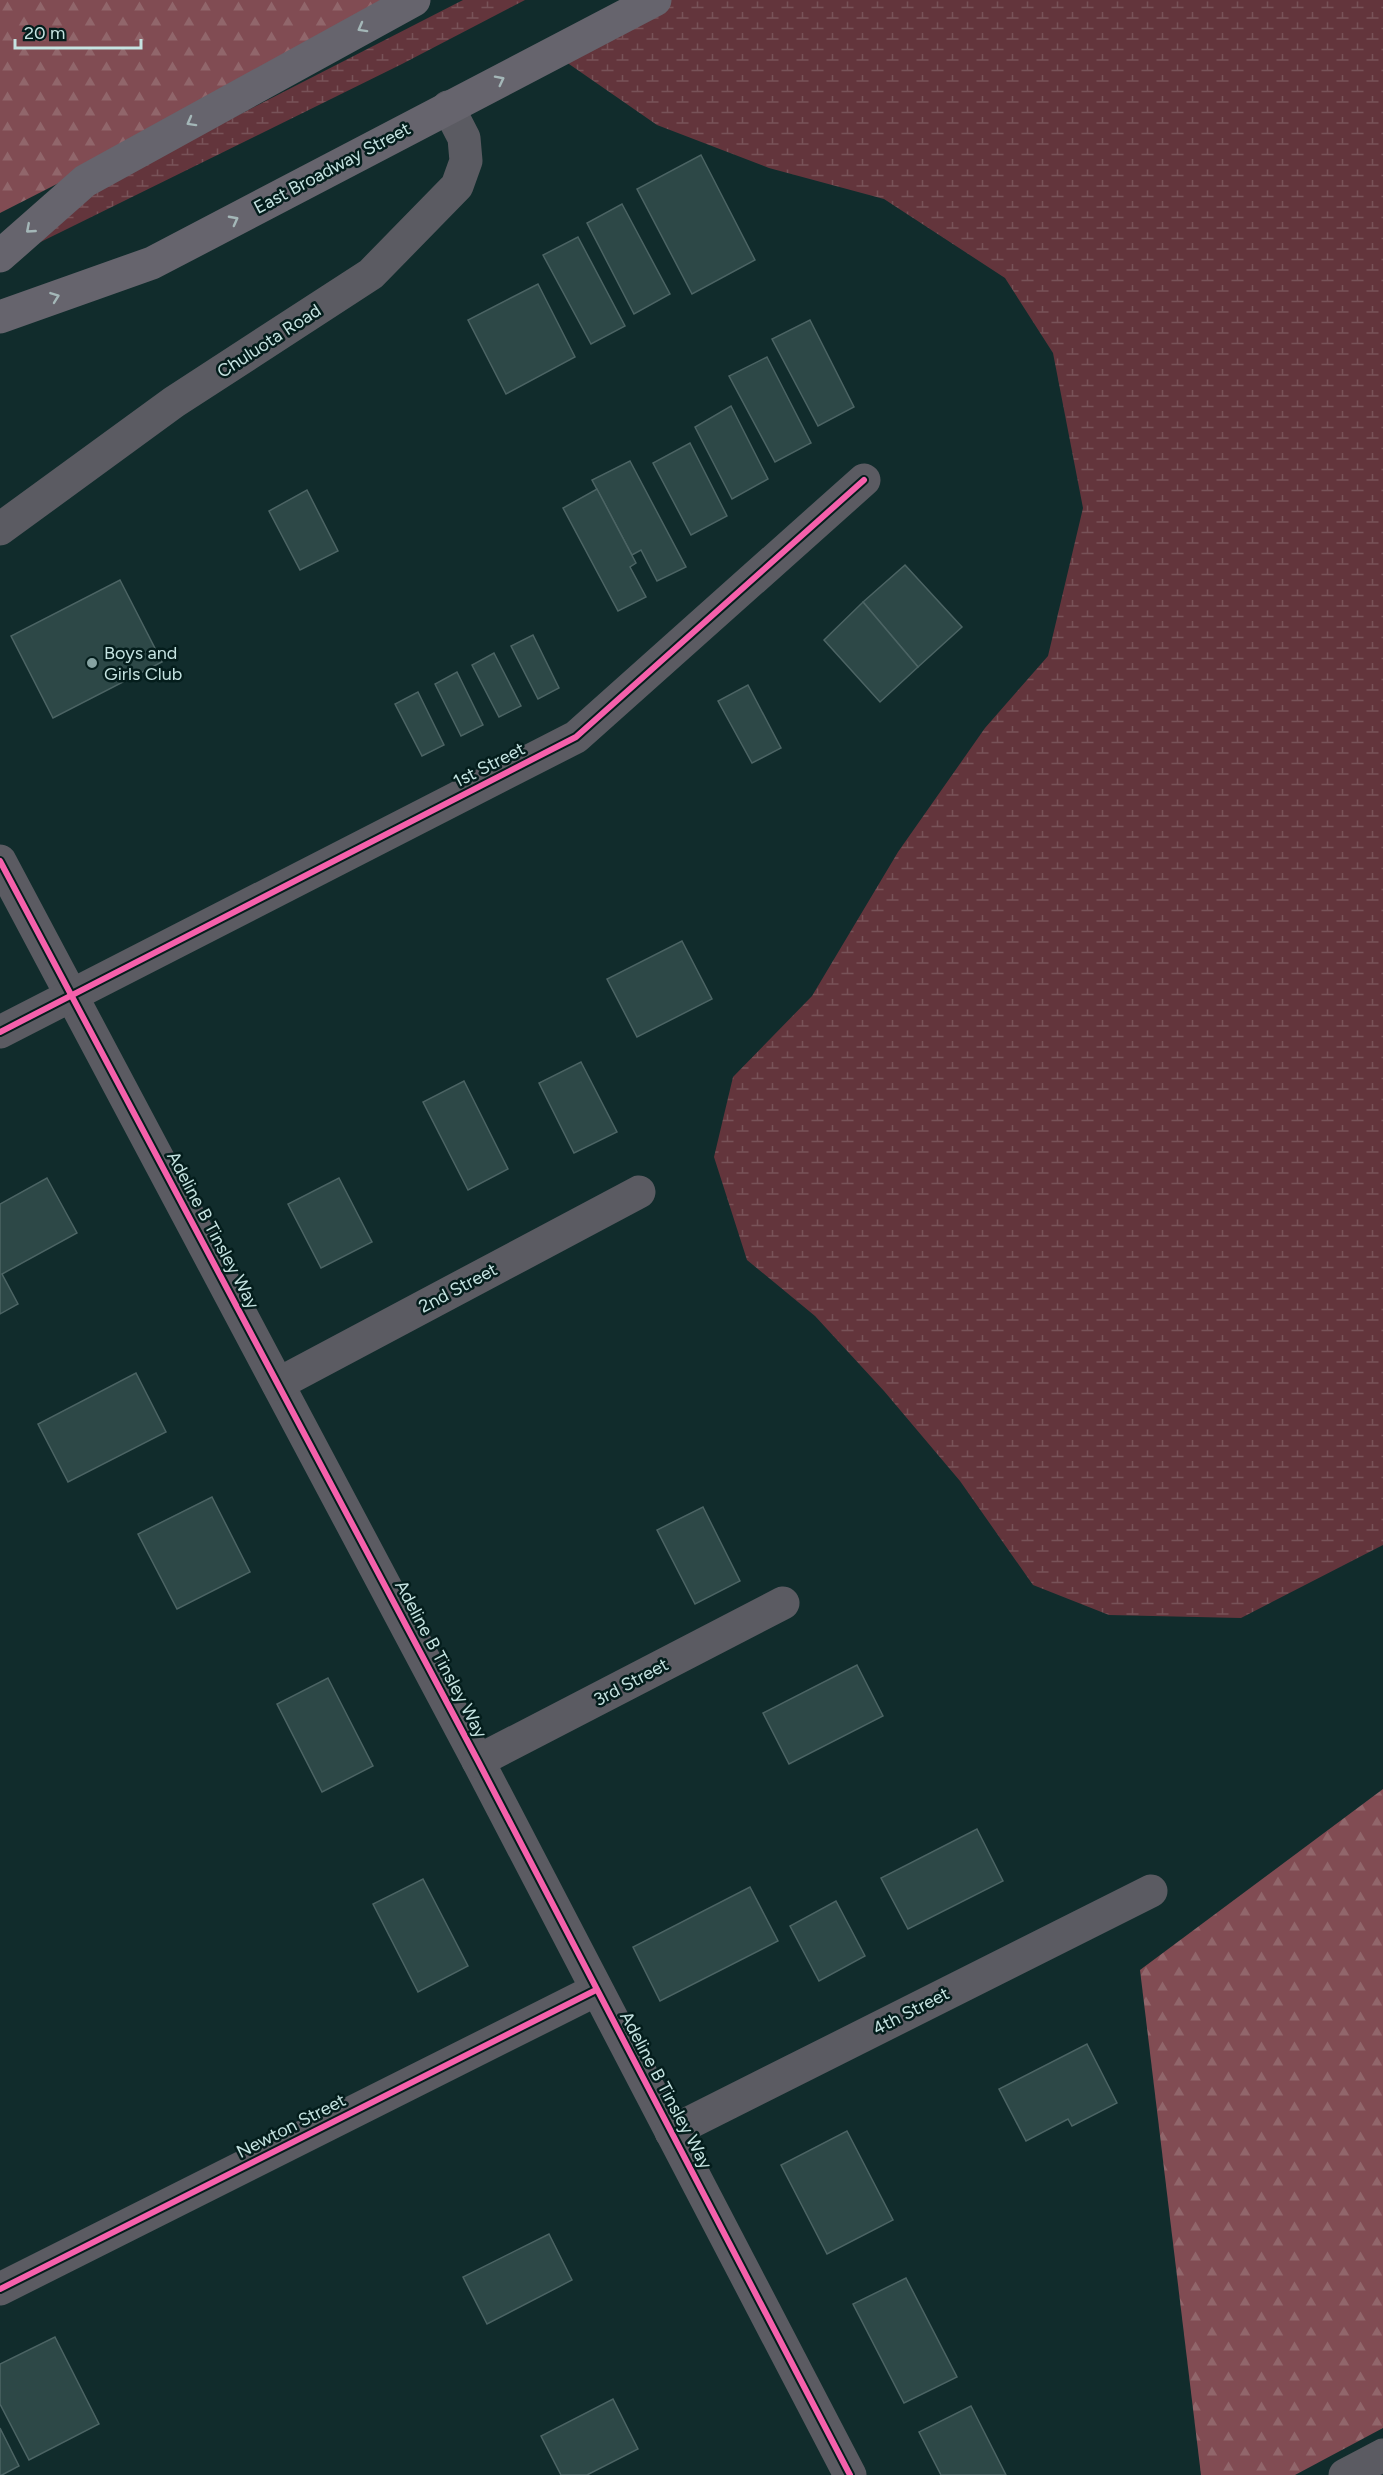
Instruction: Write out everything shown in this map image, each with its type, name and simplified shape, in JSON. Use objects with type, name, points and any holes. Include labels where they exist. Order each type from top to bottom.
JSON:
[{"type":"main road","points":[[0,256],[85,181],[414,0]]},
{"type":"main road","name":"East Broadway Street","points":[[0,317],[152,263],[655,0]]},
{"type":"street","name":"Chuluota Road","points":[[0,529],[174,402],[371,274],[457,186],[466,161],[464,138],[448,107]]},
{"type":"street","name":"1st Street","points":[[0,1032],[576,737],[864,480]]},
{"type":"street","name":"Adeline B Tinsley Way","points":[[0,861],[478,1761],[850,2475]]},
{"type":"street","name":"2nd Street","points":[[278,1384],[639,1192]]},
{"type":"street","name":"3rd Street","points":[[478,1761],[783,1603]]},
{"type":"street","name":"4th Street","points":[[671,2132],[1151,1890]]},
{"type":"street","name":"Newton Street","points":[[0,2289],[596,1990]]},
{"type":"street","points":[[1346,2475],[1383,2455]]},
{"type":"green space","points":[[0,0],[418,0],[0,213]]},
{"type":"green space","points":[[463,0],[525,0],[402,64],[0,262],[0,237]]},
{"type":"green space","points":[[631,0],[1383,0],[1383,1545],[1241,1618],[1109,1615],[1033,1585],[960,1481],[884,1391],[815,1316],[747,1260],[714,1157],[733,1077],[812,996],[898,852],[985,728],[1048,656],[1083,508],[1053,353],[1005,278],[884,199],[769,168],[657,125],[543,46]]},
{"type":"green space","points":[[1383,1789],[1383,2428],[1295,2475],[1201,2475],[1140,1970]]},
{"type":"building","points":[[701,155],[755,260],[692,294],[637,189]]},
{"type":"building","points":[[622,204],[670,294],[634,314],[587,223]]},
{"type":"building","points":[[578,237],[625,326],[591,344],[543,255]]},
{"type":"building","points":[[538,284],[575,357],[506,394],[468,320]]},
{"type":"building","points":[[810,320],[854,407],[818,426],[772,339]]},
{"type":"building","points":[[767,357],[811,443],[775,462],[729,376]]},
{"type":"building","points":[[731,406],[768,479],[732,499],[695,427]]},
{"type":"building","points":[[690,443],[727,516],[691,535],[653,463]]},
{"type":"building","points":[[630,461],[686,567],[657,581],[641,550],[632,555],[592,480]]},
{"type":"building","points":[[597,489],[636,563],[630,567],[646,597],[618,611],[563,508]]},
{"type":"building","points":[[307,490],[338,551],[300,570],[269,511]]},
{"type":"building","points":[[905,565],[962,627],[918,667],[863,602]]},
{"type":"building","points":[[120,580],[162,662],[53,718],[11,636]]},
{"type":"building","points":[[863,602],[918,667],[880,702],[824,640]]},
{"type":"building","points":[[533,635],[559,688],[538,699],[511,646]]},
{"type":"building","points":[[494,653],[521,706],[499,717],[472,665]]},
{"type":"building","points":[[457,672],[483,725],[461,736],[435,684]]},
{"type":"building","points":[[748,685],[781,748],[752,763],[718,701]]},
{"type":"building","points":[[418,692],[444,745],[422,756],[395,704]]},
{"type":"building","points":[[682,941],[712,999],[637,1037],[607,979]]},
{"type":"building","points":[[581,1062],[617,1132],[574,1153],[539,1083]]},
{"type":"building","points":[[464,1081],[508,1169],[468,1190],[423,1102]]},
{"type":"building","points":[[47,1178],[77,1233],[2,1274],[18,1304],[0,1314],[0,1204]]},
{"type":"building","points":[[339,1178],[372,1242],[321,1268],[288,1204]]},
{"type":"building","points":[[136,1373],[166,1432],[68,1482],[38,1424]]},
{"type":"building","points":[[212,1497],[250,1572],[177,1609],[138,1534]]},
{"type":"building","points":[[703,1507],[740,1581],[695,1604],[657,1530]]},
{"type":"building","points":[[857,1665],[883,1716],[789,1764],[763,1713]]},
{"type":"building","points":[[328,1678],[373,1766],[322,1792],[277,1704]]},
{"type":"building","points":[[977,1829],[1003,1881],[908,1929],[881,1878]]},
{"type":"building","points":[[423,1879],[468,1966],[418,1992],[373,1904]]},
{"type":"building","points":[[750,1887],[778,1941],[660,2001],[633,1947]]},
{"type":"building","points":[[836,1901],[865,1956],[819,1981],[790,1926]]},
{"type":"building","points":[[1087,2044],[1117,2103],[1072,2126],[1068,2119],[1026,2141],[999,2089]]},
{"type":"building","points":[[847,2131],[893,2220],[827,2254],[781,2165]]},
{"type":"building","points":[[549,2234],[572,2280],[487,2324],[463,2277]]},
{"type":"building","points":[[906,2278],[957,2377],[904,2403],[853,2304]]},
{"type":"building","points":[[55,2337],[99,2424],[29,2460],[0,2404],[0,2364]]},
{"type":"building","points":[[613,2399],[638,2449],[587,2475],[561,2475],[541,2436]]},
{"type":"building","points":[[971,2406],[1006,2475],[941,2475],[919,2432]]},
{"type":"building","points":[[0,2428],[19,2466],[2,2475],[0,2475]]},
{"type":"cycle path","points":[[0,1032],[576,737],[864,480]]},
{"type":"cycle path","points":[[0,861],[478,1761],[850,2475]]},
{"type":"cycle path","points":[[0,2289],[596,1990]]},
{"type":"place","name":"Boys and Girls Club","points":[[92,663]]}]
